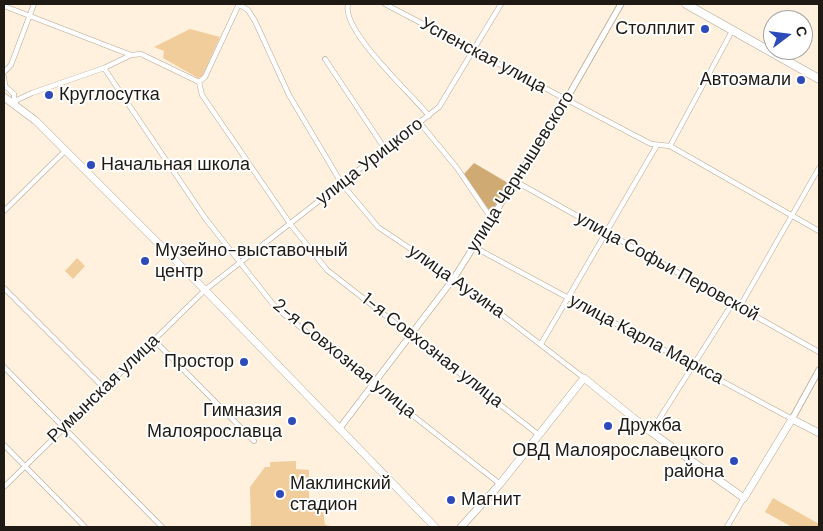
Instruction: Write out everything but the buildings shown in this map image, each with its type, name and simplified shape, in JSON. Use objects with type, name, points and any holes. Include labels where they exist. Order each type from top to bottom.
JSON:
[{"type":"main road","points":[[686,4],[819,79]]},
{"type":"main road","points":[[4,99],[14,104],[36,121],[205,290],[432,527]]},
{"type":"main road","points":[[461,527],[500,484],[584,378]]},
{"type":"main road","name":"улица Аузина","points":[[584,378],[651,432],[744,498]]},
{"type":"main road","points":[[744,498],[792,419]]},
{"type":"main road","name":"улица Карла Маркса","points":[[792,419],[819,433]]},
{"type":"street","points":[[4,72],[11,65],[34,4]]},
{"type":"street","points":[[14,104],[17,100],[32,93],[104,68],[131,55],[142,54],[198,82],[205,77],[238,4]]},
{"type":"street","name":"улица Аузина","points":[[238,4],[248,10],[255,21],[289,95],[342,184],[378,227],[454,278],[584,378]]},
{"type":"street","points":[[348,4],[351,24],[391,76],[429,116]]},
{"type":"street","name":"Успенская улица","points":[[385,4],[651,144],[670,146],[819,231]]},
{"type":"street","name":"улица Урицкого","points":[[205,290],[291,225],[439,107],[502,4]]},
{"type":"street","name":"улица Чернышевского","points":[[339,429],[454,278],[566,100],[621,4]]},
{"type":"street","points":[[4,6],[131,55]]},
{"type":"street","points":[[670,146],[732,31]]},
{"type":"street","points":[[325,59],[385,149]]},
{"type":"street","name":"2-я Совхозная улица","points":[[104,68],[205,218],[276,308],[500,484]]},
{"type":"street","points":[[4,77],[5,86],[14,94],[14,104]]},
{"type":"street","name":"1-я Совхозная улица","points":[[198,82],[202,95],[291,225],[327,270],[411,333],[539,435]]},
{"type":"street","points":[[420,123],[457,168],[491,218]]},
{"type":"street","points":[[541,344],[658,145]]},
{"type":"street","points":[[4,211],[65,151]]},
{"type":"street","points":[[739,308],[819,168]]},
{"type":"street","name":"улица Софьи Перовской","points":[[515,181],[819,352]]},
{"type":"street","name":"улица Карла Маркса","points":[[474,247],[792,419]]},
{"type":"street","points":[[4,288],[105,388]]},
{"type":"street","name":"Румынская улица","points":[[4,487],[205,290]]},
{"type":"street","points":[[651,432],[732,304]]},
{"type":"street","points":[[154,340],[254,441]]},
{"type":"street","points":[[4,367],[63,429],[162,527]]},
{"type":"street","points":[[792,419],[819,370]]},
{"type":"street","points":[[4,376],[8,371]]},
{"type":"street","points":[[4,445],[85,527]]},
{"type":"street","points":[[727,527],[744,498]]},
{"type":"shaded area","points":[[190,29],[220,37],[202,77],[198,78],[163,58],[164,51],[154,47]]},
{"type":"shaded area","points":[[474,163],[508,183],[491,213],[464,174]]},
{"type":"shaded area","points":[[77,258],[85,266],[73,279],[65,271]]},
{"type":"shaded area","name":"Маклинский стадион","points":[[296,461],[296,469],[309,470],[309,501],[316,502],[323,509],[325,525],[336,527],[251,527],[250,487],[265,467],[270,467],[270,462]]},
{"type":"shaded area","points":[[773,498],[819,524],[819,527],[792,527],[765,512]]},
{"type":"place","name":"Столплит","points":[[705,29]]},
{"type":"place","name":"Автоэмали","points":[[801,80]]},
{"type":"place","name":"Круглосутка","points":[[49,95]]},
{"type":"place","name":"Начальная школа","points":[[91,165]]},
{"type":"place","name":"Музейно-выставочный центр","points":[[145,261]]},
{"type":"place","name":"Простор","points":[[244,362]]},
{"type":"place","name":"Гимназия Малоярославца","points":[[292,421]]},
{"type":"place","name":"Дружба","points":[[608,426]]},
{"type":"place","name":"ОВД Малоярославецкого района","points":[[734,461]]},
{"type":"place","name":"Маклинский стадион","points":[[280,494]]},
{"type":"place","name":"Магнит","points":[[451,500]]}]
